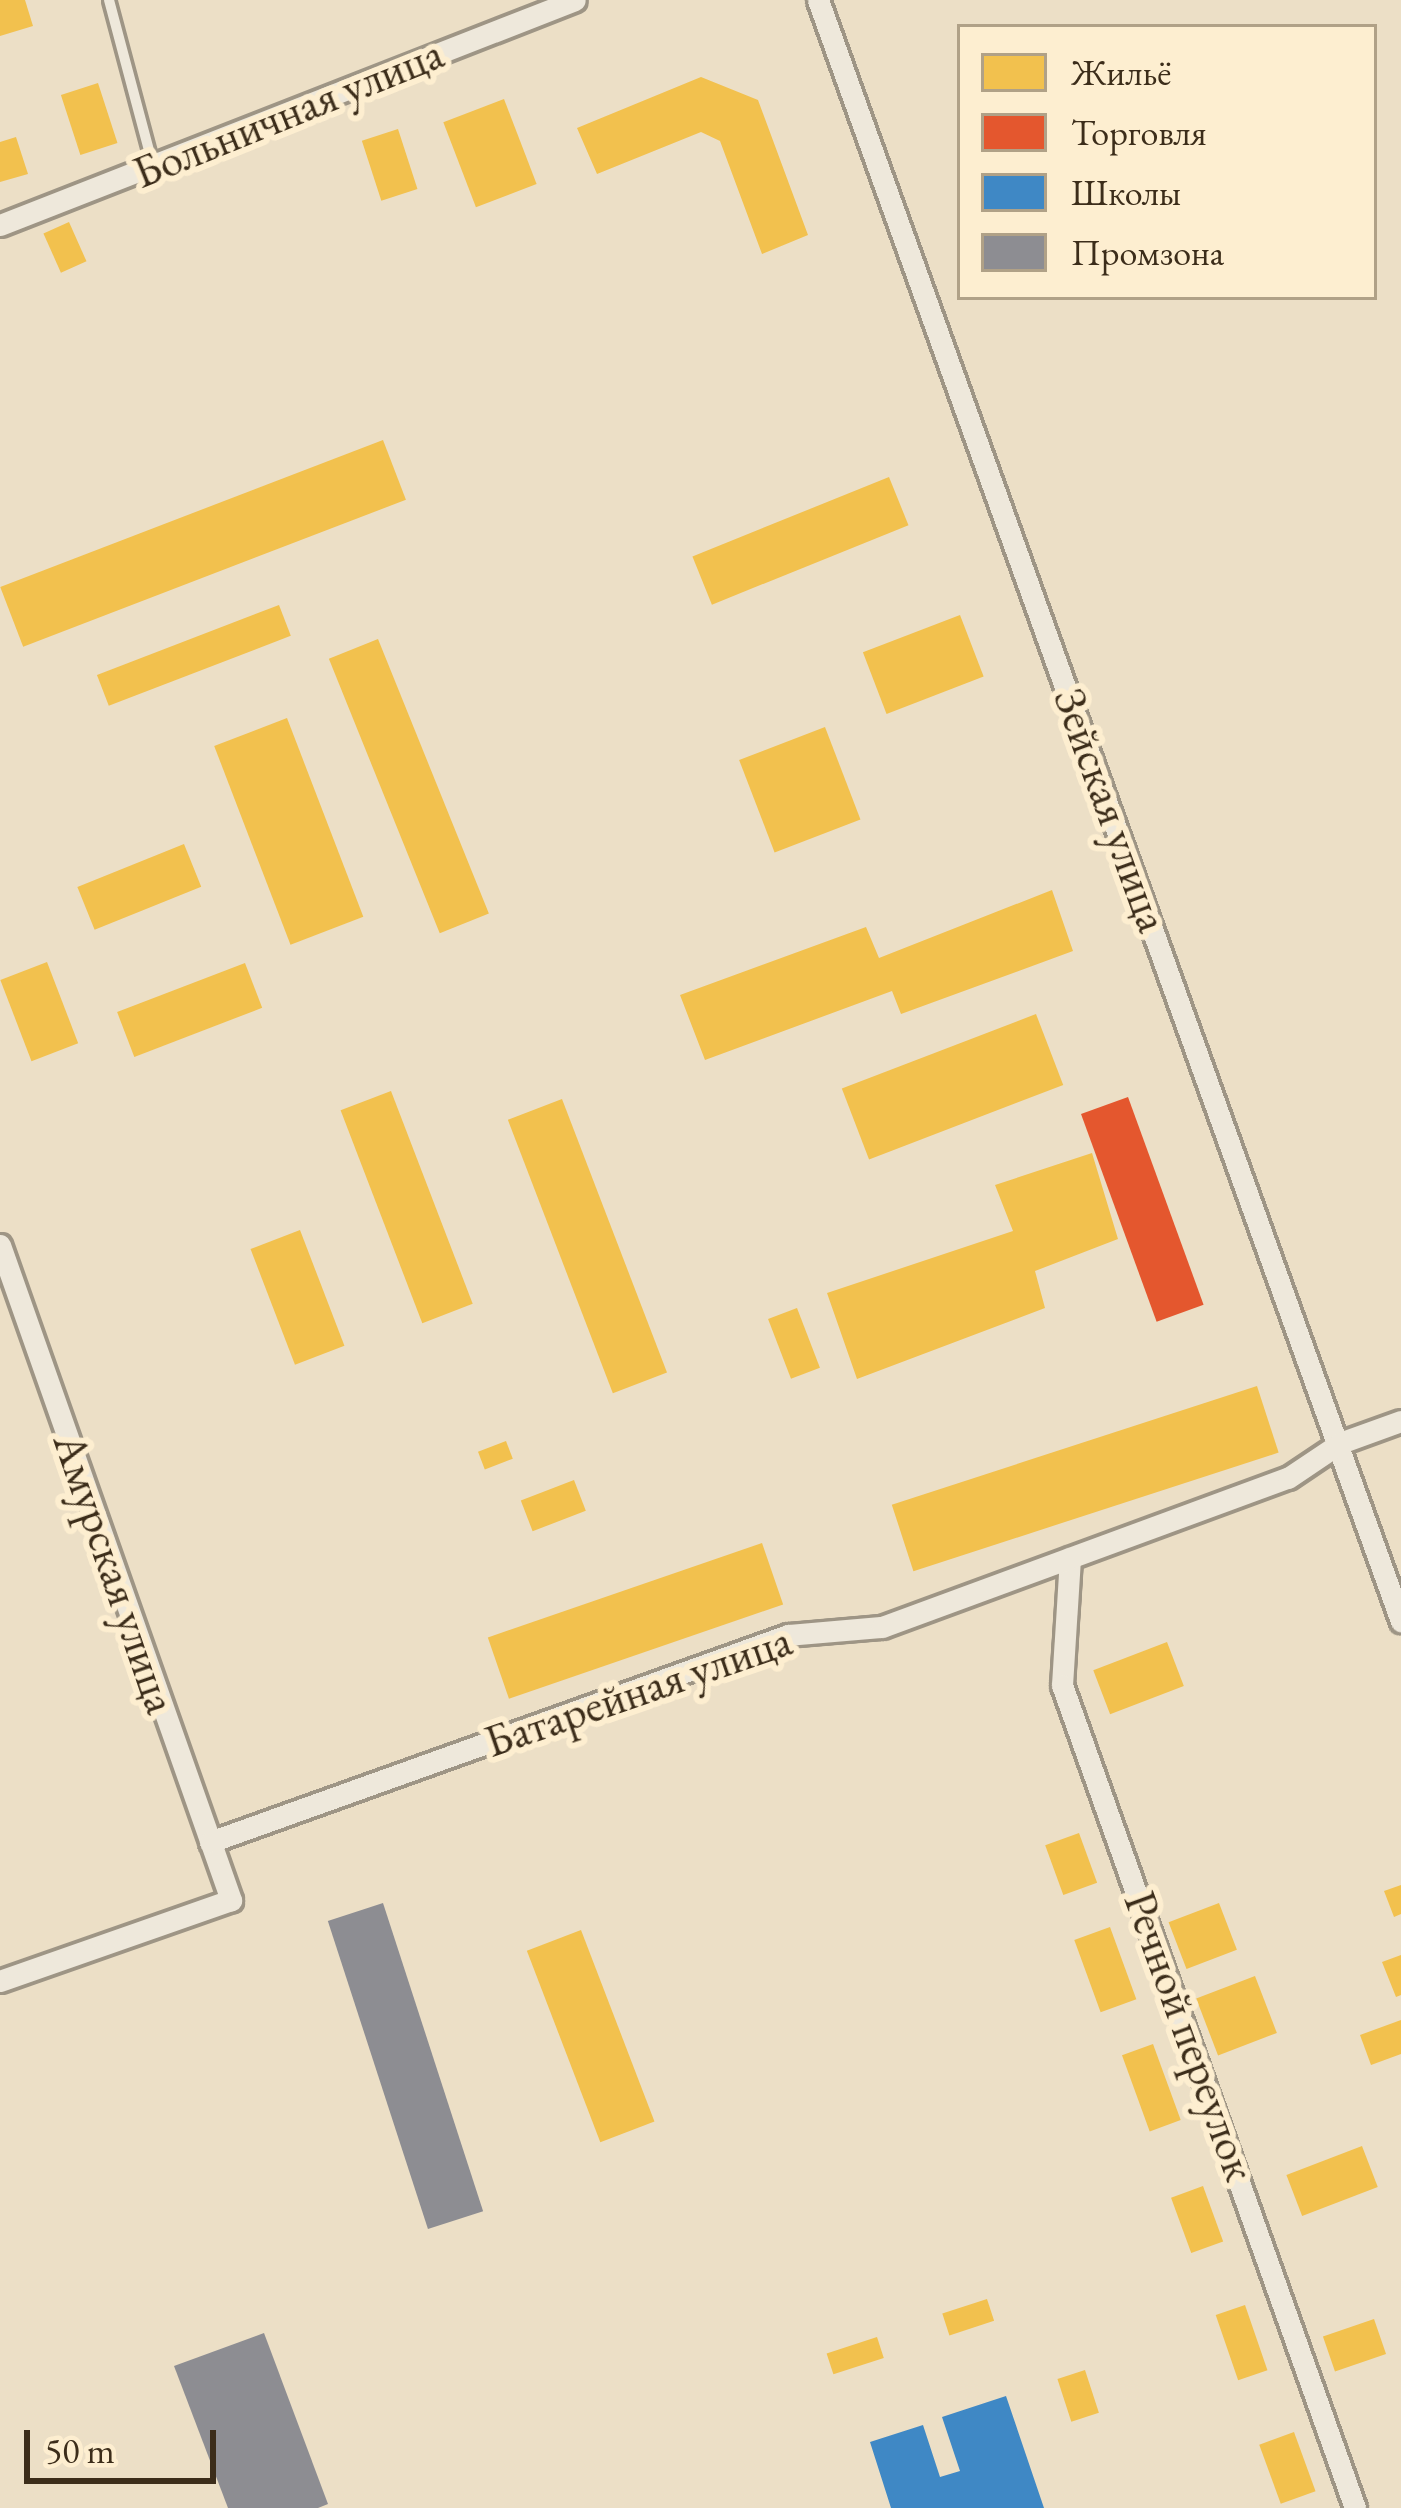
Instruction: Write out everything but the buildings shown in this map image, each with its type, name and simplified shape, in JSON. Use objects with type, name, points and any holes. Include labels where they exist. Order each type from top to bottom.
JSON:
[{"type":"street","name":"Больничная улица","points":[[0,225],[575,0]]},
{"type":"street","name":"Зейская улица","points":[[818,0],[1401,1621]]},
{"type":"street","name":"Амурская улица","points":[[0,1245],[231,1900],[0,1981]]},
{"type":"street","name":"Батарейная улица","points":[[210,1841],[788,1635],[882,1627],[1288,1478],[1340,1442],[1401,1421]]},
{"type":"street","name":"Речной переулок","points":[[1070,1558],[1062,1685],[1355,2508]]},
{"type":"lane","points":[[109,0],[154,167]]}]
